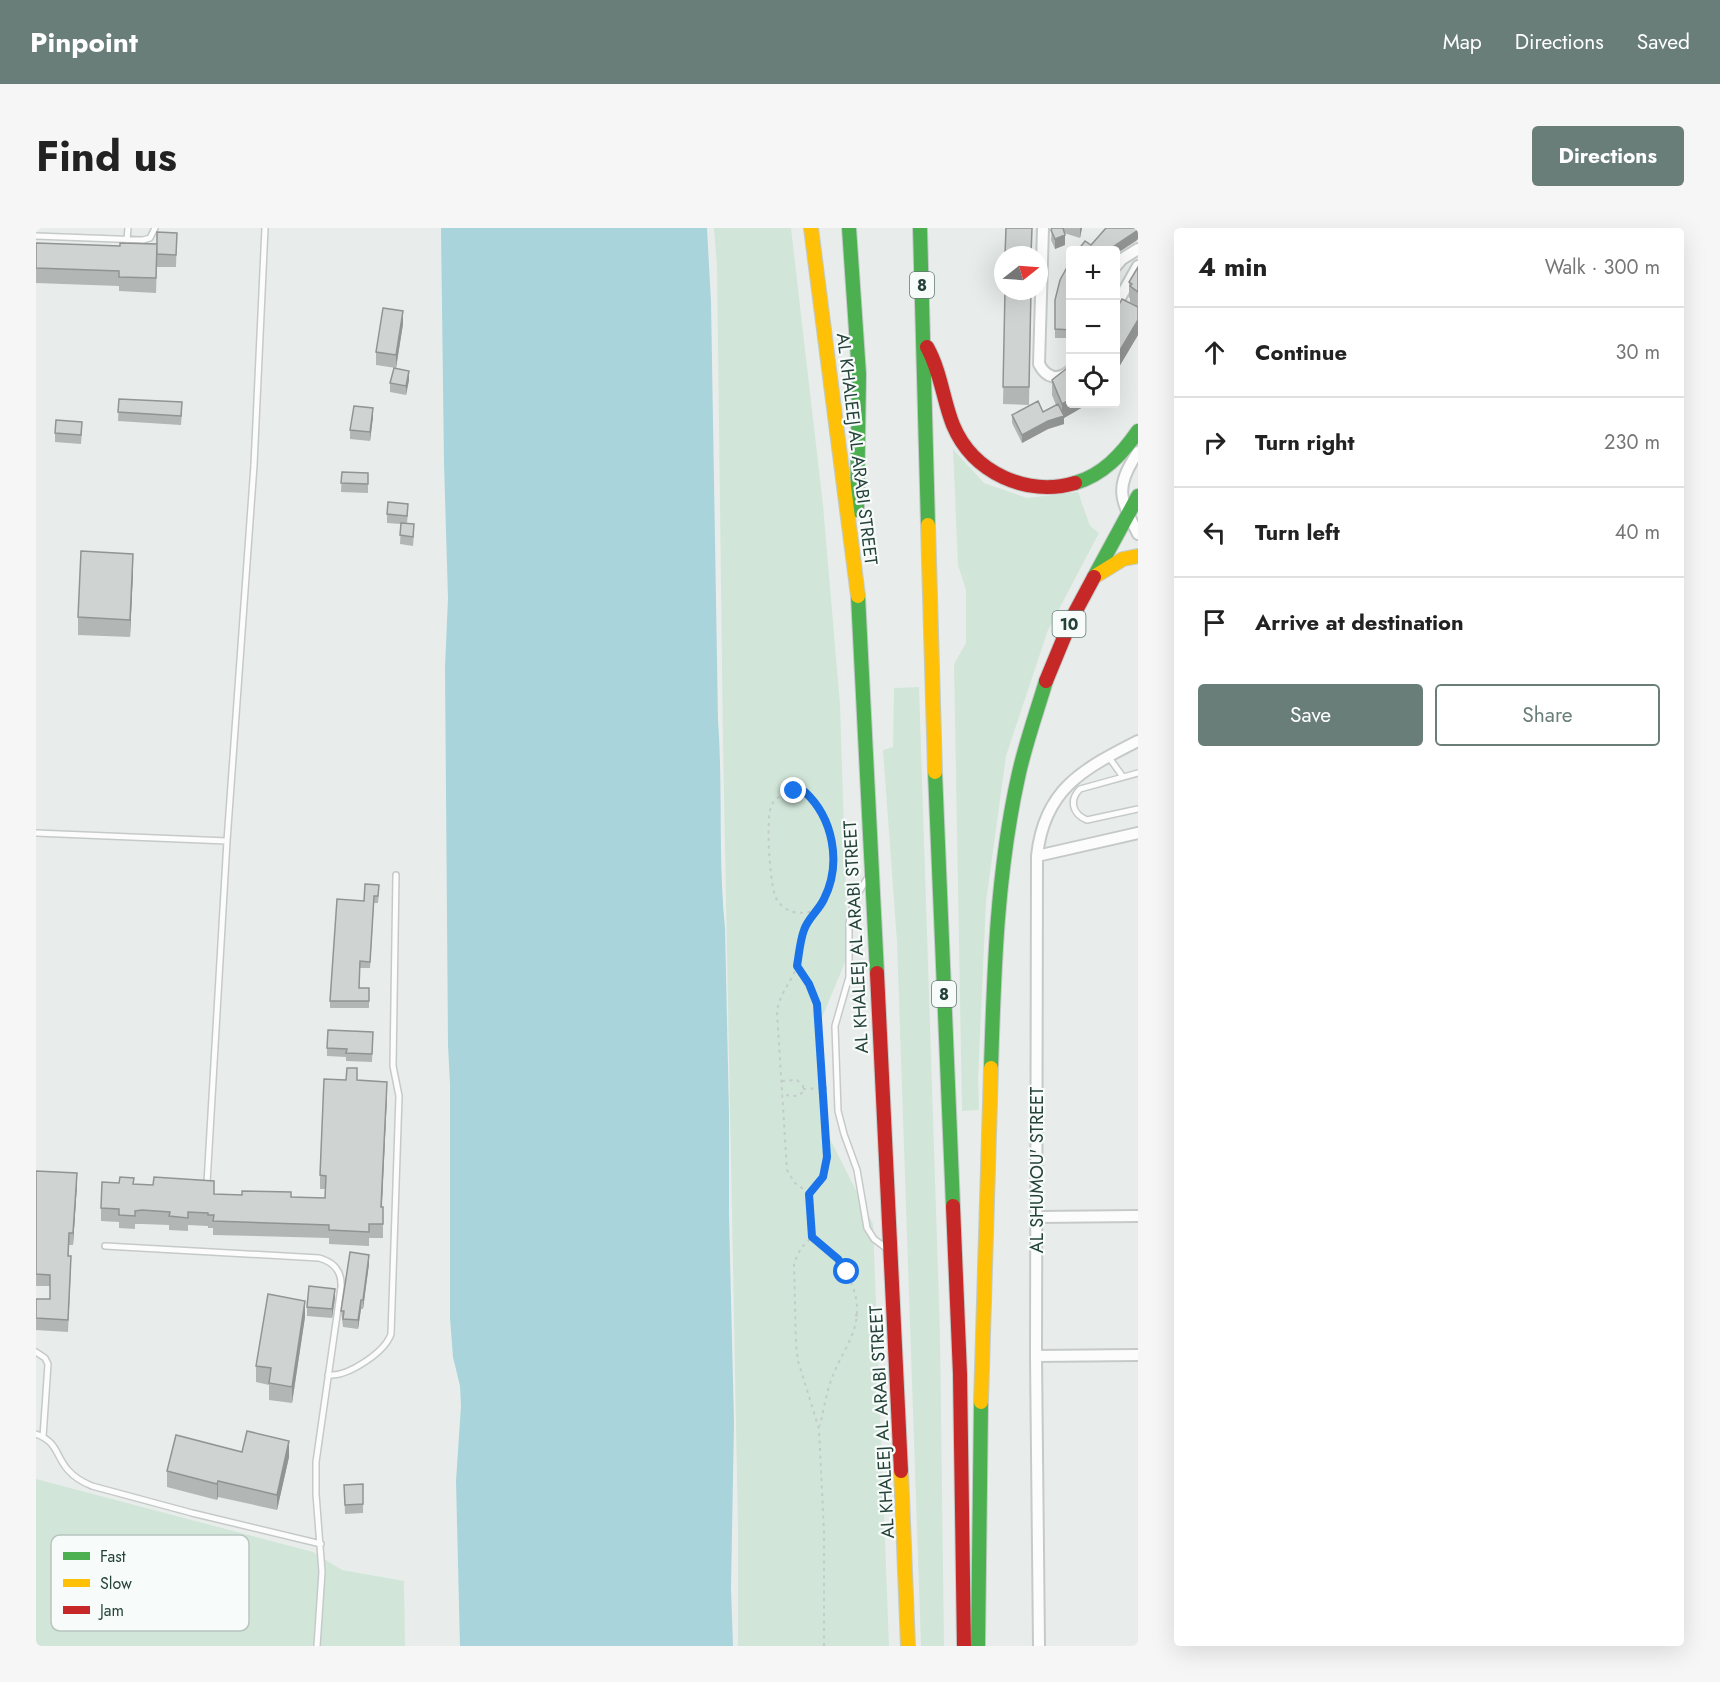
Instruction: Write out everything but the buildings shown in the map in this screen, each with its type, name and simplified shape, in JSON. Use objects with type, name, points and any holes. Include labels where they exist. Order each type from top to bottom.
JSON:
[{"type":"main road","name":"AL KHALEEJ AL ARABI STREET","points":[[811,228],[856,582],[897,1353],[908,1646]]},
{"type":"main road","points":[[849,228],[859,374],[856,582]]},
{"type":"main road","name":"8","points":[[920,228],[934,748],[960,1374],[964,1646]]},
{"type":"main road","points":[[924,342],[939,373],[953,426],[966,448],[984,466],[1005,480],[1029,487],[1055,488],[1080,483],[1110,464],[1138,431]]},
{"type":"main road","name":"10","points":[[978,1646],[982,1362],[995,939],[1006,845],[1019,772],[1048,673],[1072,618],[1138,496]]},
{"type":"main road","points":[[1094,577],[1123,559],[1138,556]]},
{"type":"street","points":[[1044,228],[1039,364],[1042,371],[1049,376],[1057,378],[1066,375]]},
{"type":"street","points":[[1120,261],[1138,249]]},
{"type":"street","points":[[1120,303],[1138,266]]},
{"type":"street","points":[[1138,452],[1128,468],[1122,486],[1122,495],[1138,534]]},
{"type":"street","name":"AL SHUMOU' STREET","points":[[1039,1646],[1036,1356],[1038,843],[1046,817],[1059,794],[1081,772],[1138,741]]},
{"type":"street","points":[[1037,856],[1138,833]]},
{"type":"street","points":[[1037,1217],[1138,1216]]},
{"type":"street","points":[[1036,1356],[1138,1355]]},
{"type":"lane","points":[[67,228],[67,237]]},
{"type":"lane","points":[[127,240],[128,228]]},
{"type":"lane","points":[[36,236],[147,240],[153,235],[155,228]]},
{"type":"lane","points":[[207,1183],[227,841],[254,465],[265,228]]},
{"type":"lane","points":[[1108,756],[1123,777]]},
{"type":"lane","points":[[1138,773],[1080,789],[1073,804],[1076,813],[1087,820],[1138,809]]},
{"type":"lane","points":[[1059,794],[1073,804]]},
{"type":"lane","points":[[36,833],[227,841]]},
{"type":"lane","points":[[871,874],[859,891],[849,923],[849,977],[836,1026],[838,1088],[840,1119],[857,1170],[865,1221],[874,1239],[891,1251]]},
{"type":"lane","points":[[328,1375],[345,1372],[381,1350],[391,1334],[399,1096],[393,1066],[396,875]]},
{"type":"lane","points":[[105,1246],[319,1258],[332,1263],[340,1274],[341,1287],[316,1462],[322,1572],[317,1646]]},
{"type":"lane","points":[[36,1352],[45,1358],[48,1364],[43,1437]]},
{"type":"lane","points":[[36,1434],[52,1443],[66,1468],[78,1480],[92,1486],[321,1544]]},
{"type":"path","points":[[809,1194],[795,1183],[787,1170],[778,1005],[783,990],[797,966],[804,930],[823,901],[831,879],[832,841],[826,819],[813,800],[805,792],[794,791],[782,795],[772,804],[768,819],[774,893],[782,906],[793,913],[815,911]]},
{"type":"path","points":[[797,966],[809,984],[817,1004],[827,1157],[823,1177],[809,1194],[812,1237],[838,1259],[847,1272],[853,1287],[855,1315],[852,1335],[833,1374],[819,1429]]},
{"type":"path","points":[[782,1081],[797,1080],[802,1083],[803,1089],[798,1096],[783,1095]]},
{"type":"path","points":[[803,1089],[838,1088]]},
{"type":"path","points":[[812,1237],[801,1248],[795,1263],[796,1345],[798,1361],[819,1429],[824,1532],[824,1646]]},
{"type":"path","points":[[855,1315],[862,1317]]},
{"type":"green space","points":[[714,228],[791,228],[823,505],[840,704],[848,955],[819,1025],[820,1042],[828,1135],[873,1224],[889,1646],[738,1646],[717,267]]},
{"type":"green space","points":[[953,449],[984,483],[1027,498],[1078,492],[1090,526],[1099,533],[1048,630],[1006,756],[986,902],[978,1079],[979,1110],[962,1111],[954,664],[966,643],[966,590],[958,565]]},
{"type":"green space","points":[[919,687],[940,1333],[944,1646],[921,1646],[897,942],[883,750],[893,747],[894,688]]},
{"type":"green space","points":[[36,1479],[248,1535],[51,1535],[51,1631],[249,1631],[249,1535],[313,1552],[342,1570],[404,1581],[405,1646],[36,1646]]},
{"type":"water","points":[[441,228],[707,228],[711,302],[718,720],[729,1115],[734,1423],[731,1588],[733,1646],[460,1646],[456,1481],[461,1406],[460,1386],[453,1357],[450,1318],[445,667],[448,598]]},
{"type":"traffic: fast","points":[[849,228],[859,374],[857,510]]},
{"type":"traffic: fast","points":[[920,228],[928,525]]},
{"type":"traffic: fast","points":[[1075,483],[1094,475],[1111,463],[1138,431]]},
{"type":"traffic: fast","points":[[1094,577],[1138,496]]},
{"type":"traffic: fast","points":[[858,596],[877,973]]},
{"type":"traffic: fast","points":[[991,1068],[995,957],[1006,846],[1022,761],[1046,681]]},
{"type":"traffic: fast","points":[[935,772],[953,1206]]},
{"type":"traffic: fast","points":[[978,1646],[981,1402]]},
{"type":"traffic: slow","points":[[811,228],[858,596]]},
{"type":"traffic: slow","points":[[928,525],[935,772]]},
{"type":"traffic: slow","points":[[1097,575],[1123,559],[1138,556]]},
{"type":"traffic: slow","points":[[981,1402],[991,1068]]},
{"type":"traffic: slow","points":[[901,1471],[908,1646]]},
{"type":"traffic: jam","points":[[927,347],[936,366],[953,425],[962,442],[974,456],[988,468],[1021,483],[1038,487],[1075,483]]},
{"type":"traffic: jam","points":[[1046,681],[1072,618],[1094,577]]},
{"type":"traffic: jam","points":[[877,973],[901,1471]]},
{"type":"traffic: jam","points":[[953,1206],[960,1374],[964,1646]]},
{"type":"route","points":[[794,791],[805,792],[820,809],[826,819],[832,841],[831,879],[823,901],[804,930],[797,966],[813,990],[817,1004],[827,1157],[823,1177],[809,1194],[812,1237],[838,1259],[847,1272]]}]
